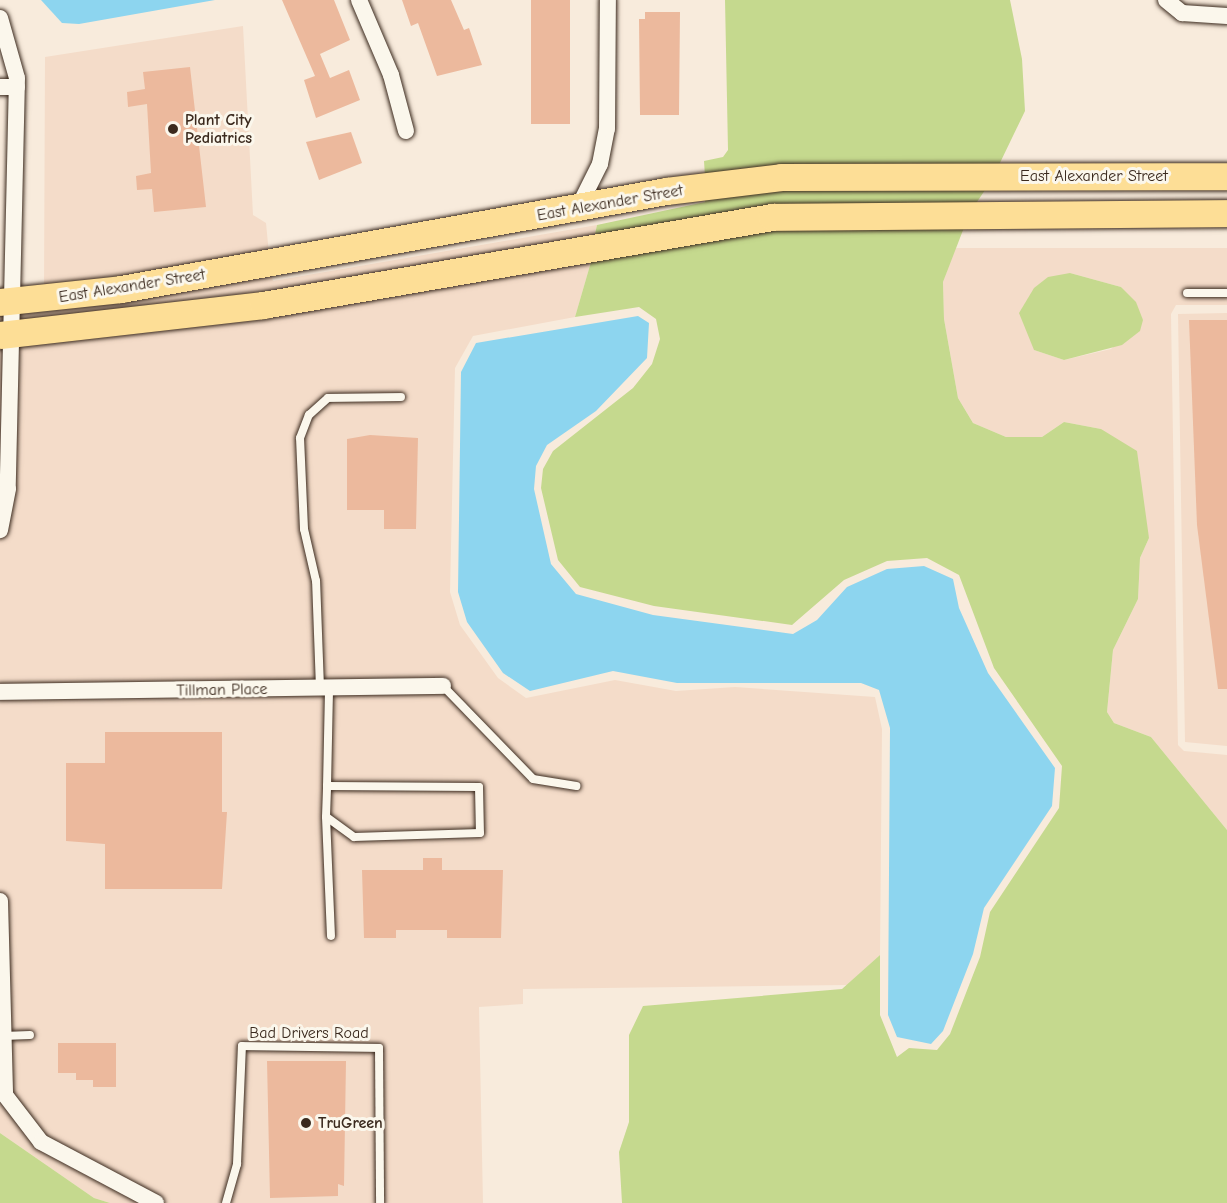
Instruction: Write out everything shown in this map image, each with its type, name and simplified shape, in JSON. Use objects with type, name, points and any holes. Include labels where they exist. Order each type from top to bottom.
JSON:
[{"type":"main road","name":"East Alexander Street","points":[[6,301],[132,287],[578,208],[781,177],[1227,176]]},
{"type":"main road","name":"East Alexander Street","points":[[5,335],[263,305],[772,217],[1227,213]]},
{"type":"street","points":[[359,0],[391,75],[406,131]]},
{"type":"street","points":[[578,208],[600,164],[607,129],[608,0]]},
{"type":"street","points":[[1166,0],[1182,12],[1227,16]]},
{"type":"street","points":[[0,18],[14,52],[8,87],[5,335],[8,489],[0,530]]},
{"type":"street","name":"Tillman Place","points":[[0,692],[443,686]]},
{"type":"street","points":[[0,901],[2,1082],[5,1095],[41,1142],[156,1203]]},
{"type":"lane","points":[[1187,293],[1227,293]]},
{"type":"lane","points":[[331,936],[326,817],[325,688],[316,581],[304,529],[300,438],[309,415],[328,398],[401,397]]},
{"type":"lane","points":[[443,686],[533,779],[576,786]]},
{"type":"lane","points":[[326,817],[354,837],[480,833],[479,787],[327,786]]},
{"type":"lane","points":[[2,1036],[30,1035]]},
{"type":"lane","name":"Bad Drivers Road","points":[[225,1203],[237,1164],[242,1046],[379,1048],[380,1203]]},
{"type":"shaded area","points":[[243,26],[253,215],[266,223],[269,254],[44,290],[45,57]]},
{"type":"shaded area","points":[[597,225],[595,234],[262,296],[0,326],[0,313],[46,312],[271,274],[273,281]]},
{"type":"shaded area","points":[[955,248],[1227,248],[1227,305],[1176,305],[1171,314],[1178,745],[1184,751],[1227,755],[1227,830],[1151,737],[1114,723],[1107,712],[1113,650],[1138,599],[1140,558],[1149,538],[1101,429],[1064,422],[1042,437],[1006,437],[973,423],[958,398],[944,319],[943,282]],"holes":[[[1070,273],[1121,287],[1143,320],[1111,349],[1064,360],[1034,350]]]},
{"type":"shaded area","points":[[593,255],[575,317],[473,336],[455,368],[450,592],[460,625],[498,678],[526,698],[615,680],[676,691],[735,687],[875,697],[882,729],[880,955],[847,985],[523,989],[523,1004],[479,1007],[483,1203],[110,1203],[94,1198],[0,1133],[0,345]]},
{"type":"shaded area","points":[[1227,313],[1227,746],[1185,742],[1178,314]]},
{"type":"green space","points":[[725,0],[1010,0],[1022,59],[1025,111],[998,167],[705,177],[704,161],[723,157],[728,150]]},
{"type":"green space","points":[[782,187],[987,187],[975,205],[595,234],[597,225],[705,202],[705,196]]},
{"type":"green space","points":[[965,225],[943,282],[944,319],[958,398],[973,423],[1006,437],[1042,437],[1064,422],[1101,429],[1137,451],[1149,538],[1140,558],[1138,599],[1113,650],[1107,712],[1114,723],[1151,737],[1227,830],[1227,1203],[622,1203],[619,1152],[629,1122],[629,1035],[643,1006],[842,989],[880,955],[880,1015],[897,1057],[909,1048],[937,1050],[950,1034],[980,957],[990,912],[1059,808],[1062,766],[994,668],[959,575],[927,558],[887,561],[844,580],[792,625],[654,606],[580,587],[558,560],[541,488],[543,469],[553,451],[633,388],[652,364],[660,339],[656,319],[639,307],[575,317],[593,255],[772,227]]},
{"type":"green space","points":[[1070,273],[1121,287],[1136,302],[1143,320],[1140,331],[1122,345],[1064,360],[1034,350],[1019,313],[1034,288],[1048,277]]},
{"type":"green space","points":[[0,1133],[94,1198],[110,1203],[0,1203]]},
{"type":"water","points":[[41,0],[215,0],[79,24],[62,23]]},
{"type":"water","points":[[638,316],[649,323],[647,358],[596,411],[547,445],[536,466],[534,489],[551,564],[576,594],[653,615],[793,634],[817,620],[847,587],[887,569],[924,566],[953,579],[959,608],[988,673],[1055,768],[1052,806],[984,908],[973,954],[943,1031],[931,1044],[897,1037],[888,1015],[890,728],[879,690],[861,683],[677,683],[613,671],[530,691],[503,673],[467,622],[458,592],[461,372],[476,343]]},
{"type":"building","points":[[282,0],[334,0],[350,40],[320,54],[330,78],[349,70],[360,100],[316,118],[304,80],[315,76]]},
{"type":"building","points":[[402,0],[451,0],[464,30],[469,28],[482,65],[437,76],[418,23],[411,26]]},
{"type":"building","points":[[531,0],[570,0],[570,124],[531,124]]},
{"type":"building","points":[[645,12],[680,12],[679,115],[640,115],[639,19],[645,19]]},
{"type":"building","name":"Plant City Pediatrics","points":[[190,67],[206,207],[154,212],[152,189],[137,190],[136,176],[151,173],[147,104],[128,107],[127,92],[145,89],[143,72]]},
{"type":"building","points":[[351,132],[362,163],[319,180],[306,142]]},
{"type":"building","points":[[1189,320],[1227,320],[1227,689],[1218,689],[1197,525]]},
{"type":"building","points":[[370,435],[418,438],[416,529],[384,529],[384,510],[347,510],[347,439]]},
{"type":"building","points":[[105,732],[222,732],[222,812],[227,812],[222,889],[105,889],[105,844],[66,841],[66,763],[105,763]]},
{"type":"building","points":[[423,858],[442,858],[442,870],[503,870],[501,938],[447,938],[447,930],[396,930],[396,938],[364,938],[362,870],[423,870]]},
{"type":"building","points":[[58,1043],[116,1043],[116,1087],[93,1087],[93,1080],[76,1080],[76,1073],[58,1073]]},
{"type":"building","name":"TruGreen","points":[[267,1061],[346,1061],[344,1186],[338,1184],[338,1196],[270,1198]]},
{"type":"place","name":"Plant City Pediatrics","points":[[173,129]]},
{"type":"place","name":"TruGreen","points":[[306,1123]]}]
